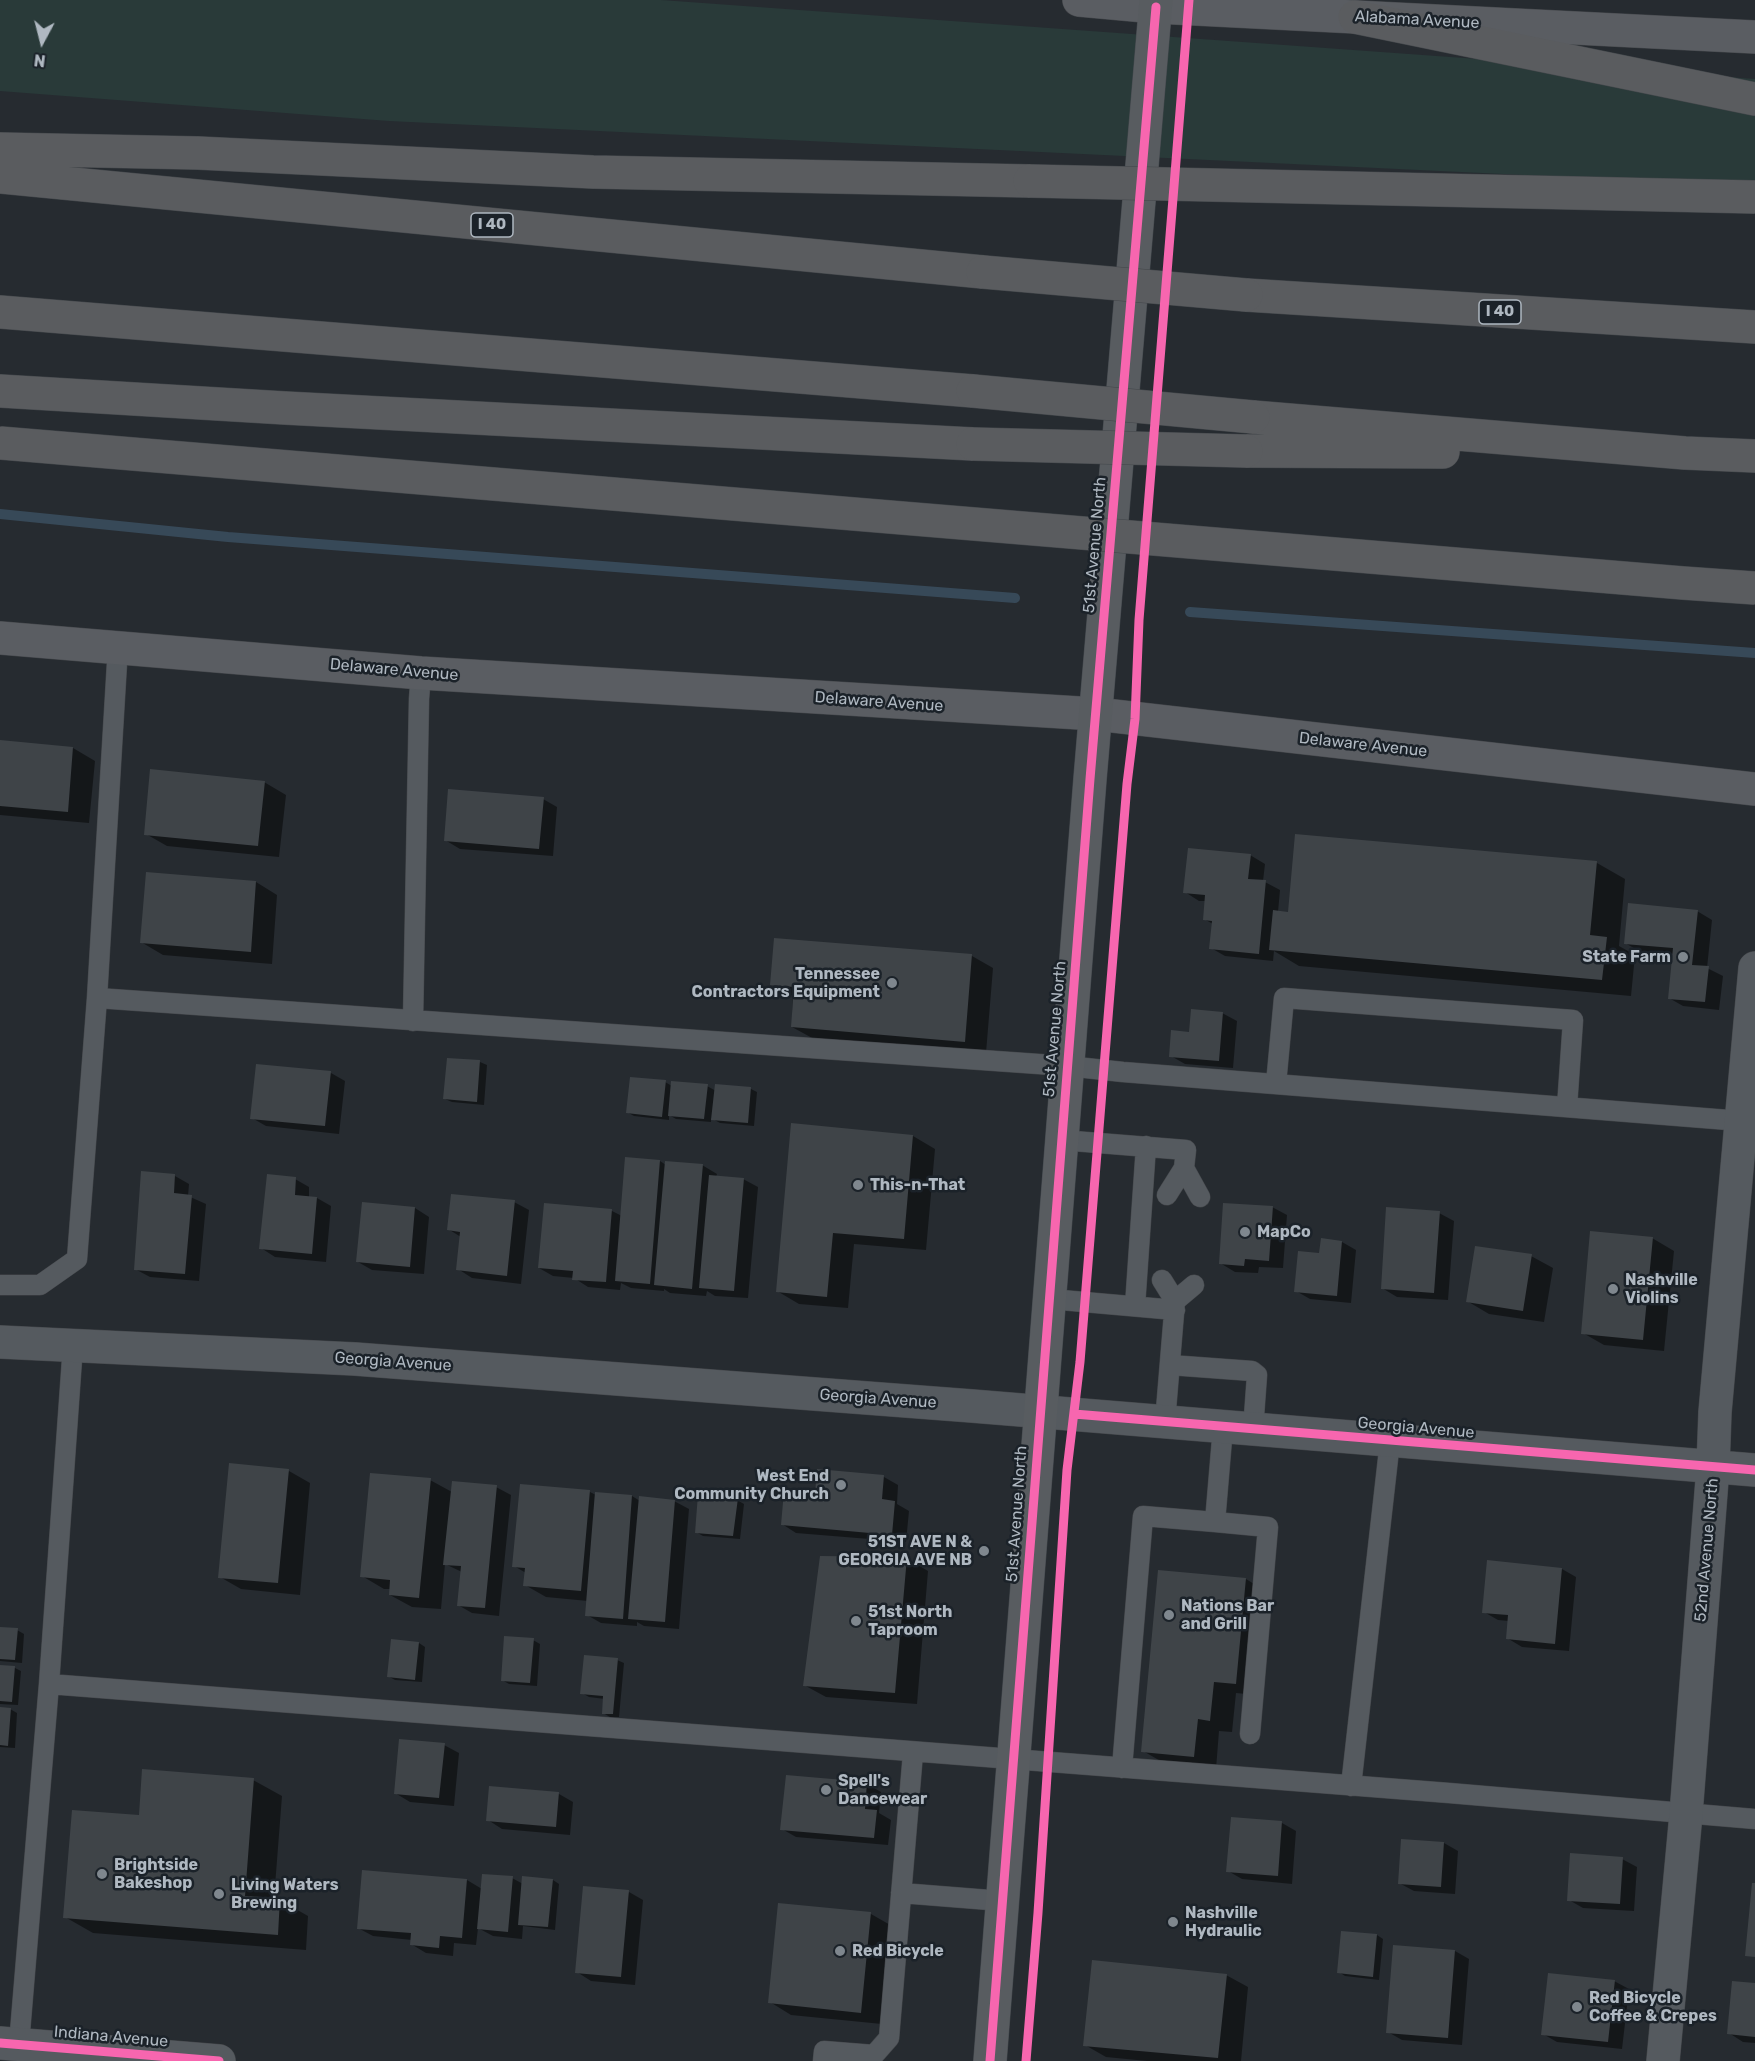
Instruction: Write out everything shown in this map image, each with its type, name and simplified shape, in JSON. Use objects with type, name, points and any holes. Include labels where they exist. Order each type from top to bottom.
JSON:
[{"type":"highway","points":[[1355,17],[1755,99]]},
{"type":"highway","points":[[0,149],[198,153],[593,172],[1755,197]]},
{"type":"highway","name":"I 40","points":[[0,177],[983,272],[1246,295],[1755,327]]},
{"type":"highway","points":[[0,312],[973,391],[1685,453],[1755,456]]},
{"type":"highway","points":[[0,391],[297,409],[973,444],[1246,452],[1685,453]]},
{"type":"highway","points":[[0,444],[1683,584],[1755,588]]},
{"type":"main road","name":"Alabama Avenue","points":[[1079,0],[1355,17],[1755,37]]},
{"type":"main road","name":"51st Avenue North","points":[[990,2061],[1061,1140],[1156,3]]},
{"type":"main road","name":"Delaware Avenue","points":[[0,638],[118,646],[421,673],[1096,714],[1755,789]]},
{"type":"street","name":"52nd Avenue North","points":[[1663,2061],[1686,1814],[1713,1467],[1716,1400],[1755,968]]},
{"type":"street","name":"Georgia Avenue","points":[[0,1342],[355,1359],[1755,1470]]},
{"type":"street","name":"Indiana Avenue","points":[[10,2043],[219,2061]]},
{"type":"lane","points":[[0,1285],[40,1285],[77,1259],[97,998],[118,646]]},
{"type":"lane","points":[[413,1021],[421,673]]},
{"type":"lane","points":[[97,998],[1067,1066],[1741,1121]]},
{"type":"lane","points":[[1276,1084],[1284,998],[1573,1020],[1568,1107]]},
{"type":"lane","points":[[1061,1140],[1186,1150],[1184,1168],[1167,1195]]},
{"type":"lane","points":[[1135,1306],[1146,1146]]},
{"type":"lane","points":[[1184,1168],[1200,1197]]},
{"type":"lane","points":[[1162,1280],[1175,1306],[1165,1422]]},
{"type":"lane","points":[[1050,1299],[1135,1306],[1175,1306],[1194,1285]]},
{"type":"lane","points":[[10,2043],[49,1684],[73,1345]]},
{"type":"lane","points":[[1170,1365],[1252,1371],[1257,1375],[1238,1428],[1215,1522]]},
{"type":"lane","points":[[1352,1786],[1390,1441]]},
{"type":"lane","points":[[1122,1768],[1143,1516],[1268,1527],[1251,1734]]},
{"type":"lane","points":[[49,1684],[1755,1819]]},
{"type":"lane","points":[[823,2061],[824,2051],[874,2055],[889,2038],[913,1753]]},
{"type":"lane","points":[[901,1893],[1002,1901]]},
{"type":"shaded area","points":[[0,0],[661,0],[1755,79],[1755,186],[389,121],[0,91]]},
{"type":"building","points":[[0,740],[73,747],[68,812],[0,806]]},
{"type":"building","points":[[150,769],[265,781],[258,846],[144,835]]},
{"type":"building","points":[[448,789],[544,797],[539,849],[444,841]]},
{"type":"building","points":[[1295,834],[1597,861],[1590,935],[1607,937],[1602,980],[1269,950],[1273,910],[1288,912]]},
{"type":"building","points":[[1188,848],[1251,854],[1248,879],[1266,880],[1259,954],[1209,949],[1212,921],[1203,920],[1205,895],[1183,893]]},
{"type":"building","points":[[146,872],[256,881],[251,952],[140,943]]},
{"type":"building","name":"State Farm","points":[[1628,903],[1698,910],[1692,965],[1709,966],[1705,1002],[1668,999],[1673,948],[1624,944]]},
{"type":"building","points":[[774,938],[972,954],[965,1042],[791,1027],[794,987],[770,985]]},
{"type":"building","points":[[1191,1009],[1223,1012],[1219,1061],[1169,1057],[1171,1030],[1189,1032]]},
{"type":"building","points":[[447,1058],[480,1060],[477,1102],[443,1099]]},
{"type":"building","points":[[256,1064],[331,1071],[325,1126],[250,1119]]},
{"type":"building","points":[[630,1077],[666,1080],[662,1117],[626,1113]]},
{"type":"building","points":[[671,1081],[708,1084],[704,1119],[668,1116]]},
{"type":"building","points":[[715,1084],[751,1087],[748,1123],[711,1120]]},
{"type":"building","points":[[791,1123],[913,1135],[904,1239],[833,1233],[827,1297],[776,1292]]},
{"type":"building","points":[[625,1157],[660,1160],[650,1284],[615,1281]]},
{"type":"building","points":[[665,1161],[703,1164],[692,1289],[654,1285]]},
{"type":"building","points":[[141,1171],[175,1174],[174,1193],[192,1195],[185,1274],[134,1270]]},
{"type":"building","points":[[267,1174],[296,1177],[295,1195],[317,1197],[312,1254],[259,1249]]},
{"type":"building","points":[[709,1175],[744,1178],[734,1291],[699,1288]]},
{"type":"building","points":[[451,1194],[515,1200],[507,1276],[456,1270],[460,1232],[447,1230]]},
{"type":"building","points":[[362,1202],[415,1207],[410,1267],[356,1262]]},
{"type":"building","points":[[544,1203],[612,1209],[606,1282],[572,1280],[573,1271],[538,1268]]},
{"type":"building","points":[[1223,1203],[1273,1206],[1269,1261],[1245,1259],[1244,1266],[1219,1264]]},
{"type":"building","points":[[1386,1207],[1440,1211],[1434,1293],[1381,1289]]},
{"type":"building","points":[[1590,1231],[1653,1237],[1643,1340],[1581,1334]]},
{"type":"building","points":[[1321,1238],[1342,1241],[1337,1296],[1294,1292],[1298,1251],[1319,1253]]},
{"type":"building","points":[[1475,1246],[1532,1254],[1523,1311],[1466,1302]]},
{"type":"building","points":[[229,1463],[289,1469],[278,1583],[218,1578]]},
{"type":"building","points":[[817,1469],[884,1475],[882,1499],[895,1501],[892,1535],[781,1525],[784,1491],[815,1494]]},
{"type":"building","points":[[370,1473],[431,1478],[419,1598],[389,1595],[390,1580],[360,1577]]},
{"type":"building","points":[[452,1481],[497,1485],[485,1608],[457,1606],[461,1566],[443,1565]]},
{"type":"building","points":[[520,1484],[590,1490],[581,1591],[523,1586],[525,1568],[512,1567]]},
{"type":"building","points":[[595,1492],[632,1495],[623,1619],[585,1616]]},
{"type":"building","points":[[698,1494],[738,1498],[733,1536],[695,1533]]},
{"type":"building","points":[[639,1496],[675,1500],[665,1622],[628,1619]]},
{"type":"building","name":"51st North Taproom","points":[[820,1556],[907,1557],[895,1693],[803,1686]]},
{"type":"building","points":[[1487,1560],[1562,1568],[1555,1644],[1506,1639],[1508,1615],[1482,1613]]},
{"type":"building","points":[[1158,1570],[1246,1578],[1236,1684],[1214,1682],[1210,1721],[1198,1719],[1194,1757],[1141,1752]]},
{"type":"building","points":[[0,1627],[18,1628],[15,1660],[0,1659]]},
{"type":"building","points":[[504,1636],[534,1638],[530,1683],[501,1681]]},
{"type":"building","points":[[391,1639],[419,1642],[415,1680],[387,1677]]},
{"type":"building","points":[[584,1655],[618,1658],[613,1714],[602,1714],[603,1696],[580,1694]]},
{"type":"building","points":[[0,1665],[15,1666],[12,1702],[0,1701]]},
{"type":"building","points":[[0,1707],[11,1708],[8,1746],[0,1745]]},
{"type":"building","points":[[399,1739],[445,1743],[439,1798],[394,1794]]},
{"type":"building","points":[[142,1769],[254,1778],[245,1896],[280,1898],[278,1935],[63,1918],[72,1810],[139,1815]]},
{"type":"building","points":[[786,1775],[867,1782],[865,1809],[877,1810],[874,1838],[780,1830]]},
{"type":"building","points":[[489,1786],[559,1792],[556,1827],[486,1821]]},
{"type":"building","points":[[1231,1817],[1282,1821],[1278,1876],[1226,1872]]},
{"type":"building","points":[[1401,1839],[1444,1842],[1441,1887],[1398,1884]]},
{"type":"building","points":[[1570,1853],[1623,1857],[1620,1904],[1567,1901]]},
{"type":"building","points":[[362,1870],[467,1879],[462,1938],[440,1936],[439,1948],[410,1945],[411,1933],[357,1929]]},
{"type":"building","points":[[482,1874],[513,1876],[508,1932],[477,1929]]},
{"type":"building","points":[[522,1876],[553,1879],[548,1927],[518,1925]]},
{"type":"building","points":[[1752,1883],[1755,1883],[1755,1957],[1745,1956]]},
{"type":"building","points":[[583,1886],[629,1890],[621,1977],[575,1973]]},
{"type":"building","points":[[778,1903],[871,1912],[861,2013],[768,2003]]},
{"type":"building","points":[[1341,1931],[1377,1934],[1373,1977],[1337,1973]]},
{"type":"building","points":[[1393,1945],[1455,1950],[1448,2038],[1386,2033]]},
{"type":"building","points":[[1092,1960],[1227,1974],[1218,2058],[1083,2046]]},
{"type":"building","points":[[1548,1973],[1615,1980],[1608,2042],[1541,2035]]},
{"type":"building","points":[[1732,1981],[1755,1983],[1755,2037],[1727,2034]]},
{"type":"waterway","points":[[0,514],[228,537],[1015,598]]},
{"type":"waterway","points":[[1190,612],[1755,653]]},
{"type":"cycle path","points":[[1026,2061],[1067,1470],[1080,1362],[1127,784],[1135,719],[1139,620],[1189,0]]},
{"type":"cycle path","points":[[990,2061],[1090,779],[1156,7]]},
{"type":"cycle path","points":[[1074,1414],[1755,1470]]},
{"type":"cycle path","points":[[0,2043],[219,2061]]},
{"type":"place","name":"State Farm","points":[[1683,957]]},
{"type":"place","name":"Tennessee Contractors Equipment","points":[[892,983]]},
{"type":"place","name":"This-n-That","points":[[858,1185]]},
{"type":"place","name":"MapCo","points":[[1245,1232]]},
{"type":"place","name":"Nashville Violins","points":[[1613,1289]]},
{"type":"place","name":"West End Community Church","points":[[841,1485]]},
{"type":"place","name":"51ST AVE N & GEORGIA AVE NB","points":[[984,1551]]},
{"type":"place","name":"Nations Bar and Grill","points":[[1169,1615]]},
{"type":"place","name":"51st North Taproom","points":[[856,1621]]},
{"type":"place","name":"Spell's Dancewear","points":[[826,1790]]},
{"type":"place","name":"Brightside Bakeshop","points":[[102,1874]]},
{"type":"place","name":"Living Waters Brewing","points":[[219,1894]]},
{"type":"place","name":"Nashville Hydraulic","points":[[1173,1922]]},
{"type":"place","name":"Red Bicycle","points":[[840,1951]]},
{"type":"place","name":"Red Bicycle Coffee & Crepes","points":[[1577,2007]]}]
